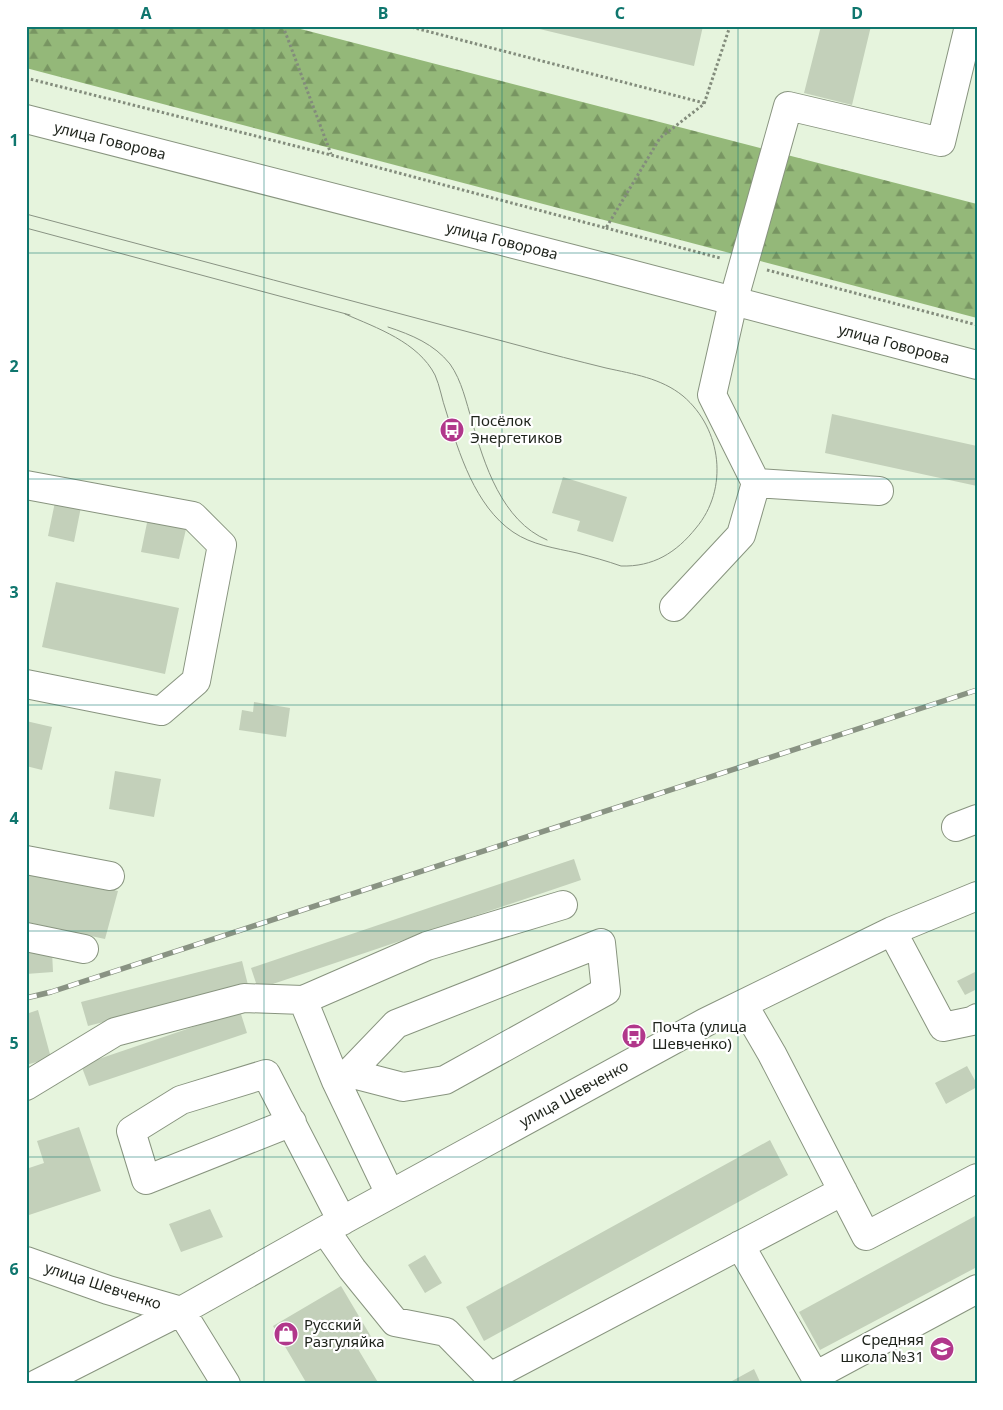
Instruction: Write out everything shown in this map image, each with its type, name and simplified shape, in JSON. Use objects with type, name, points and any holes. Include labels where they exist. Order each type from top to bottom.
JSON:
[{"type":"street","points":[[674,607],[741,536],[756,483],[712,395],[732,302],[788,106],[941,142],[969,26]]},
{"type":"street","name":"улица Говорова","points":[[26,119],[977,366]]},
{"type":"street","points":[[756,483],[879,491]]},
{"type":"street","points":[[26,485],[193,516],[222,545],[196,681],[161,711],[26,684]]},
{"type":"street","points":[[26,860],[110,876]]},
{"type":"street","name":"улица Шевченко","points":[[37,1384],[181,1311],[390,1194],[698,1026],[892,931],[977,896]]},
{"type":"street","points":[[26,1086],[115,1032],[244,998],[303,1000],[426,946],[563,905]]},
{"type":"street","points":[[892,931],[943,1026],[975,1023]]},
{"type":"street","points":[[26,937],[84,949]]},
{"type":"street","points":[[601,943],[606,991],[445,1080],[403,1087],[343,1077],[396,1024],[601,943]]},
{"type":"street","points":[[303,1000],[343,1077],[390,1194]]},
{"type":"street","points":[[744,1004],[772,1054],[866,1236],[977,1178]]},
{"type":"street","points":[[292,1122],[146,1180],[131,1131],[181,1100],[266,1074],[292,1122],[352,1270],[395,1322],[446,1332],[492,1380],[843,1191]]},
{"type":"street","points":[[740,1245],[816,1380],[977,1289]]},
{"type":"street","name":"улица Шевченко","points":[[26,1261],[108,1290],[181,1311]]},
{"type":"street","points":[[181,1311],[226,1384]]},
{"type":"path","points":[[26,28],[31,26]]},
{"type":"path","points":[[283,26],[331,155]]},
{"type":"path","points":[[407,26],[704,104]]},
{"type":"path","points":[[606,228],[660,138],[704,104],[730,26]]},
{"type":"path","points":[[26,78],[331,155],[977,325]]},
{"type":"green space","points":[[26,26],[289,26],[977,204],[977,318],[26,68]]},
{"type":"building","points":[[527,26],[703,26],[694,66]]},
{"type":"building","points":[[821,26],[871,26],[852,105],[804,93]]},
{"type":"building","points":[[832,414],[977,446],[977,486],[825,453]]},
{"type":"building","points":[[563,477],[627,497],[613,542],[577,531],[580,521],[552,513]]},
{"type":"building","points":[[55,502],[81,507],[74,542],[48,536]]},
{"type":"building","points":[[148,518],[187,525],[179,559],[141,552]]},
{"type":"building","points":[[56,582],[179,608],[165,674],[42,647]]},
{"type":"building","points":[[254,702],[290,708],[286,737],[239,730],[242,710],[253,712]]},
{"type":"building","points":[[26,721],[52,727],[42,770],[26,766]]},
{"type":"building","points":[[115,771],[161,779],[154,817],[109,809]]},
{"type":"building","points":[[574,859],[581,880],[258,989],[251,968]]},
{"type":"building","points":[[26,872],[118,891],[105,939],[26,922]]},
{"type":"building","points":[[26,951],[52,951],[53,972],[26,974]]},
{"type":"building","points":[[242,961],[248,985],[88,1026],[81,1002]]},
{"type":"building","points":[[977,971],[977,989],[965,995],[957,981]]},
{"type":"building","points":[[38,1010],[51,1058],[26,1065],[26,1014]]},
{"type":"building","points":[[240,1011],[247,1033],[89,1086],[81,1065]]},
{"type":"building","points":[[967,1066],[977,1087],[946,1104],[935,1083]]},
{"type":"building","points":[[79,1127],[101,1191],[26,1216],[26,1169],[44,1163],[37,1141]]},
{"type":"building","points":[[770,1140],[788,1175],[484,1341],[466,1307]]},
{"type":"building","points":[[210,1209],[223,1237],[181,1252],[169,1224]]},
{"type":"building","points":[[977,1215],[977,1267],[820,1350],[799,1312]]},
{"type":"building","points":[[425,1255],[442,1283],[425,1293],[408,1265]]},
{"type":"building","points":[[341,1286],[373,1340],[358,1349],[379,1384],[307,1384],[273,1326]]},
{"type":"building","points":[[754,1369],[761,1384],[734,1384],[732,1381]]},
{"type":"tram line","points":[[26,214],[656,381],[683,396],[706,425],[713,442],[717,478],[707,512],[688,537],[672,551],[654,561],[633,566],[621,566],[577,553],[544,546],[520,536],[500,521],[488,508],[470,478],[457,444],[437,379],[428,363],[396,337],[345,314]]},
{"type":"tram line","points":[[26,228],[350,315]]},
{"type":"tram line","points":[[388,327],[422,341],[437,351],[450,364],[461,384],[482,455],[497,490],[518,519],[531,531],[547,540]]},
{"type":"railway","points":[[26,998],[51,992],[977,690]]},
{"type":"place","name":"Посёлок Энергетиков","points":[[452,430]]},
{"type":"place","name":"Почта (улица Шевченко)","points":[[634,1036]]},
{"type":"place","name":"Русский Разгуляйка","points":[[286,1334]]},
{"type":"place","name":"Средняя школа №31","points":[[942,1349]]}]
